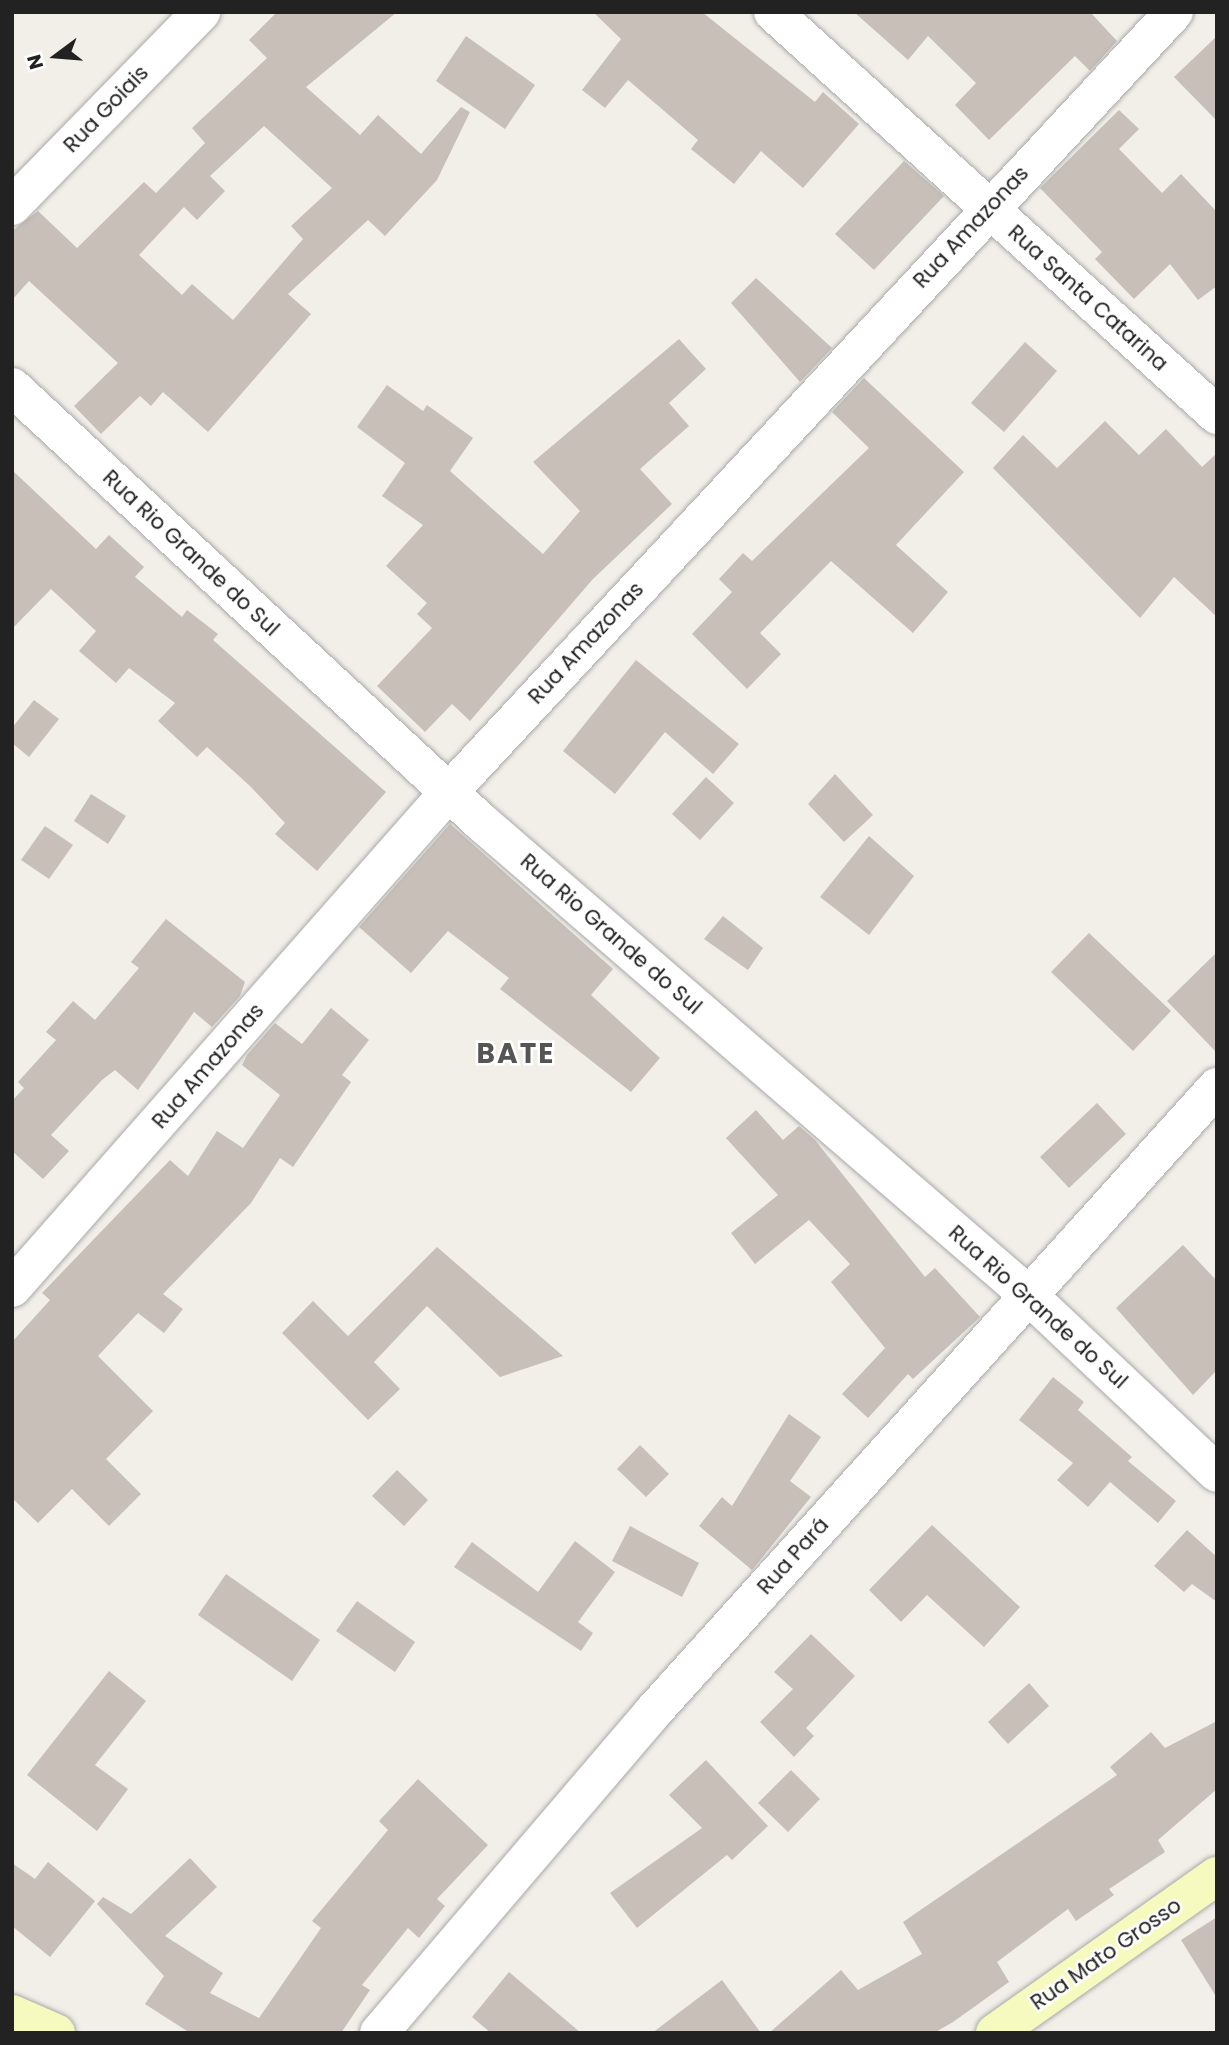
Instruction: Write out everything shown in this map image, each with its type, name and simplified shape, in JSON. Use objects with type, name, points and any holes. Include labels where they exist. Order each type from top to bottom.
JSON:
[{"type":"street","name":"Rua Goiais","points":[[12,206],[201,12]]},
{"type":"street","name":"Rua Santa Catarina","points":[[773,12],[1217,415]]},
{"type":"street","name":"Rua Amazonas","points":[[12,1287],[448,793],[988,207],[1174,12]]},
{"type":"street","name":"Rua Rio Grande do Sul","points":[[12,387],[448,793],[1026,1293],[1217,1473]]},
{"type":"street","name":"Rua Pará","points":[[379,2033],[1026,1293],[1217,1087]]},
{"type":"street","name":"Rua Mato Grosso","points":[[995,2033],[1217,1877]]},
{"type":"street","points":[[12,2014],[56,2033]]},
{"type":"building","points":[[277,12],[397,12],[306,87],[360,135],[378,115],[421,154],[461,107],[470,112],[437,180],[385,236],[368,220],[288,294],[311,314],[208,432],[163,392],[151,406],[140,396],[101,434],[74,406],[118,363],[29,281],[12,300],[12,231],[38,211],[77,248],[144,182],[156,193],[205,143],[192,128],[267,58],[249,40]],"holes":[[[264,126],[332,188],[291,226],[303,239],[233,320],[192,284],[182,295],[139,255],[184,207],[197,220],[225,191],[210,176]]]},
{"type":"building","points":[[593,12],[702,12],[815,102],[823,92],[859,124],[803,188],[761,151],[734,184],[691,149],[698,140],[628,80],[605,108],[582,90],[621,39]]},
{"type":"building","points":[[854,12],[1090,12],[1117,41],[1090,71],[1075,56],[989,140],[955,105],[976,83],[928,36],[908,60]]},
{"type":"building","points":[[466,36],[535,85],[505,129],[436,81]]},
{"type":"building","points":[[1217,36],[1217,121],[1174,77]]},
{"type":"building","points":[[1119,110],[1139,129],[1119,149],[1162,193],[1181,174],[1217,212],[1217,286],[1198,300],[1170,264],[1134,299],[1095,259],[1102,252],[1040,188]]},
{"type":"building","points":[[904,161],[944,196],[874,270],[835,234]]},
{"type":"building","points":[[756,278],[832,348],[800,382],[731,303]]},
{"type":"building","points":[[679,339],[706,369],[669,403],[689,426],[640,469],[672,504],[593,579],[470,721],[452,704],[425,732],[377,686],[432,628],[417,614],[427,603],[386,566],[423,525],[382,496],[405,463],[357,427],[387,385],[423,411],[427,405],[473,438],[450,471],[543,554],[580,511],[533,462]]},
{"type":"building","points":[[1025,342],[1057,371],[1004,432],[971,403]]},
{"type":"building","points":[[864,378],[964,472],[896,545],[948,592],[913,633],[831,561],[760,633],[781,654],[747,689],[692,634],[732,592],[719,579],[743,553],[752,561],[869,448],[832,412]]},
{"type":"building","points":[[1105,421],[1139,455],[1166,429],[1202,467],[1217,453],[1217,617],[1174,577],[1140,618],[993,468],[1023,435],[1057,468]]},
{"type":"building","points":[[12,470],[96,549],[109,535],[144,567],[135,577],[182,617],[187,610],[218,634],[213,640],[386,792],[317,871],[275,834],[285,823],[250,786],[207,747],[197,757],[158,721],[175,703],[129,668],[116,683],[79,651],[96,631],[51,589],[12,629]]},
{"type":"building","points":[[636,660],[739,744],[713,774],[665,732],[615,794],[563,751]]},
{"type":"building","points":[[34,700],[59,719],[29,757],[12,743],[12,728]]},
{"type":"building","points":[[835,774],[873,815],[844,842],[808,804]]},
{"type":"building","points":[[706,777],[734,803],[700,840],[672,814]]},
{"type":"building","points":[[91,794],[126,816],[108,844],[74,821]]},
{"type":"building","points":[[450,824],[613,969],[591,995],[660,1058],[631,1092],[500,989],[509,978],[448,931],[411,973],[359,927]]},
{"type":"building","points":[[45,826],[73,845],[49,879],[21,860]]},
{"type":"building","points":[[869,836],[914,876],[869,935],[820,897]]},
{"type":"building","points":[[723,916],[763,948],[748,970],[704,939]]},
{"type":"building","points":[[166,919],[245,982],[240,996],[212,1027],[194,1012],[138,1090],[115,1070],[102,1080],[51,1135],[69,1151],[43,1179],[12,1151],[12,1101],[24,1088],[18,1082],[56,1040],[46,1032],[73,1001],[95,1020],[139,968],[131,962]]},
{"type":"building","points":[[1089,933],[1171,1011],[1133,1051],[1051,972]]},
{"type":"building","points":[[1217,952],[1217,1053],[1167,1001]]},
{"type":"building","points":[[331,1008],[369,1040],[342,1075],[351,1082],[293,1167],[280,1158],[251,1203],[163,1294],[183,1309],[164,1333],[138,1313],[98,1356],[153,1411],[106,1459],[141,1494],[109,1526],[72,1489],[38,1523],[12,1498],[12,1342],[50,1300],[42,1293],[170,1160],[188,1176],[217,1131],[243,1148],[280,1095],[242,1065],[247,1055],[275,1023],[302,1044]]},
{"type":"building","points":[[1097,1103],[1126,1134],[1069,1188],[1040,1157]]},
{"type":"building","points":[[756,1110],[783,1140],[799,1126],[815,1140],[925,1277],[935,1268],[980,1317],[913,1379],[908,1374],[868,1418],[842,1394],[885,1348],[831,1282],[850,1264],[809,1220],[755,1264],[731,1233],[778,1195],[726,1138]]},
{"type":"building","points":[[1183,1245],[1217,1281],[1217,1370],[1193,1395],[1116,1308]]},
{"type":"building","points":[[437,1247],[563,1356],[500,1377],[427,1306],[374,1362],[400,1389],[368,1420],[282,1333],[313,1301],[348,1336]]},
{"type":"building","points":[[1053,1377],[1084,1402],[1078,1410],[1132,1457],[1128,1461],[1176,1501],[1158,1523],[1110,1482],[1088,1507],[1057,1480],[1073,1463],[1019,1420]]},
{"type":"building","points":[[789,1414],[821,1437],[790,1481],[811,1497],[752,1570],[699,1526],[722,1497],[732,1506]]},
{"type":"building","points":[[640,1445],[669,1474],[646,1497],[617,1469]]},
{"type":"building","points":[[397,1470],[428,1500],[404,1526],[372,1496]]},
{"type":"building","points":[[932,1525],[1020,1607],[984,1647],[927,1595],[901,1622],[869,1590]]},
{"type":"building","points":[[630,1526],[699,1563],[682,1597],[612,1561]]},
{"type":"building","points":[[1187,1530],[1217,1557],[1217,1602],[1192,1584],[1184,1592],[1154,1566]]},
{"type":"building","points":[[575,1541],[615,1572],[578,1622],[593,1633],[581,1651],[454,1567],[472,1542],[538,1592]]},
{"type":"building","points":[[226,1574],[320,1640],[292,1681],[198,1615]]},
{"type":"building","points":[[357,1601],[415,1642],[395,1672],[336,1631]]},
{"type":"building","points":[[811,1634],[855,1676],[806,1728],[814,1736],[794,1757],[760,1722],[793,1689],[774,1672]]},
{"type":"building","points":[[109,1671],[146,1701],[95,1765],[128,1789],[97,1831],[27,1775]]},
{"type":"building","points":[[1029,1683],[1049,1706],[1008,1744],[988,1722]]},
{"type":"building","points":[[1217,1721],[1217,1789],[1158,1840],[1165,1852],[1109,1889],[1114,1895],[1076,1921],[1068,1909],[997,1962],[1009,1982],[953,2022],[934,2033],[769,2033],[841,1970],[858,1990],[922,1954],[903,1922],[1117,1775],[1110,1767],[1151,1732],[1165,1748]]},
{"type":"building","points":[[706,1760],[768,1826],[732,1860],[727,1855],[637,1928],[610,1893],[702,1828],[669,1795]]},
{"type":"building","points":[[791,1770],[820,1799],[788,1832],[758,1803]]},
{"type":"building","points":[[418,1779],[488,1845],[437,1899],[445,1906],[419,1938],[408,1928],[362,1985],[370,1990],[341,2033],[190,2033],[145,2004],[164,1976],[97,1904],[103,1897],[131,1914],[190,1858],[217,1887],[165,1936],[223,1973],[210,1993],[259,2018],[321,1928],[312,1921],[388,1830],[379,1821]]},
{"type":"building","points":[[48,1862],[95,1901],[50,1957],[12,1926],[12,1863],[35,1879]]},
{"type":"building","points":[[1217,1917],[1217,1998],[1181,1940]]},
{"type":"building","points":[[509,1972],[581,2033],[491,2033],[472,2017]]},
{"type":"building","points":[[722,1980],[761,2033],[652,2033]]},
{"type":"district","name":"BATE","points":[[516,1054]]}]
